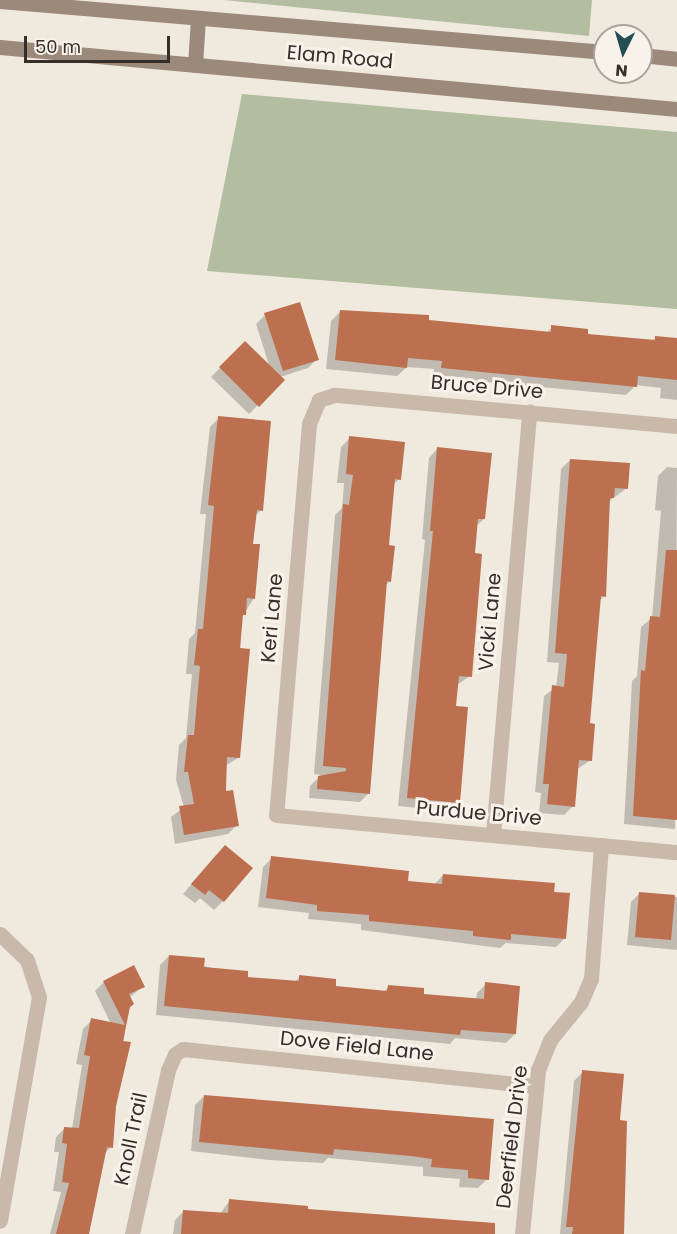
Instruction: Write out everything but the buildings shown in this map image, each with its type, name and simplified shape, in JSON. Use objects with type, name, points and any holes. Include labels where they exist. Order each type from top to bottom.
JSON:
[{"type":"main road","name":"Elam Road","points":[[0,1],[593,51]]},
{"type":"main road","points":[[195,65],[198,18]]},
{"type":"main road","name":"Elam Road","points":[[0,47],[677,109]]},
{"type":"main road","points":[[653,57],[677,59]]},
{"type":"street","name":"Bruce Drive","points":[[309,424],[319,400],[334,395],[677,426]]},
{"type":"street","name":"Vicki Lane","points":[[493,835],[529,412]]},
{"type":"street","name":"Keri Lane","points":[[276,815],[309,424]]},
{"type":"street","name":"Purdue Drive","points":[[276,815],[677,852]]},
{"type":"street","name":"Deerfield Drive","points":[[522,1234],[536,1086],[550,1040],[581,1002],[591,979],[601,845]]},
{"type":"street","points":[[0,934],[27,960],[39,997],[0,1221]]},
{"type":"street","name":"Dove Field Lane","points":[[175,1054],[183,1049],[536,1086]]},
{"type":"street","name":"Knoll Trail","points":[[132,1234],[168,1070],[175,1054]]},
{"type":"green space","points":[[224,0],[592,0],[589,36]]},
{"type":"green space","points":[[242,94],[677,132],[677,309],[207,271]]}]
